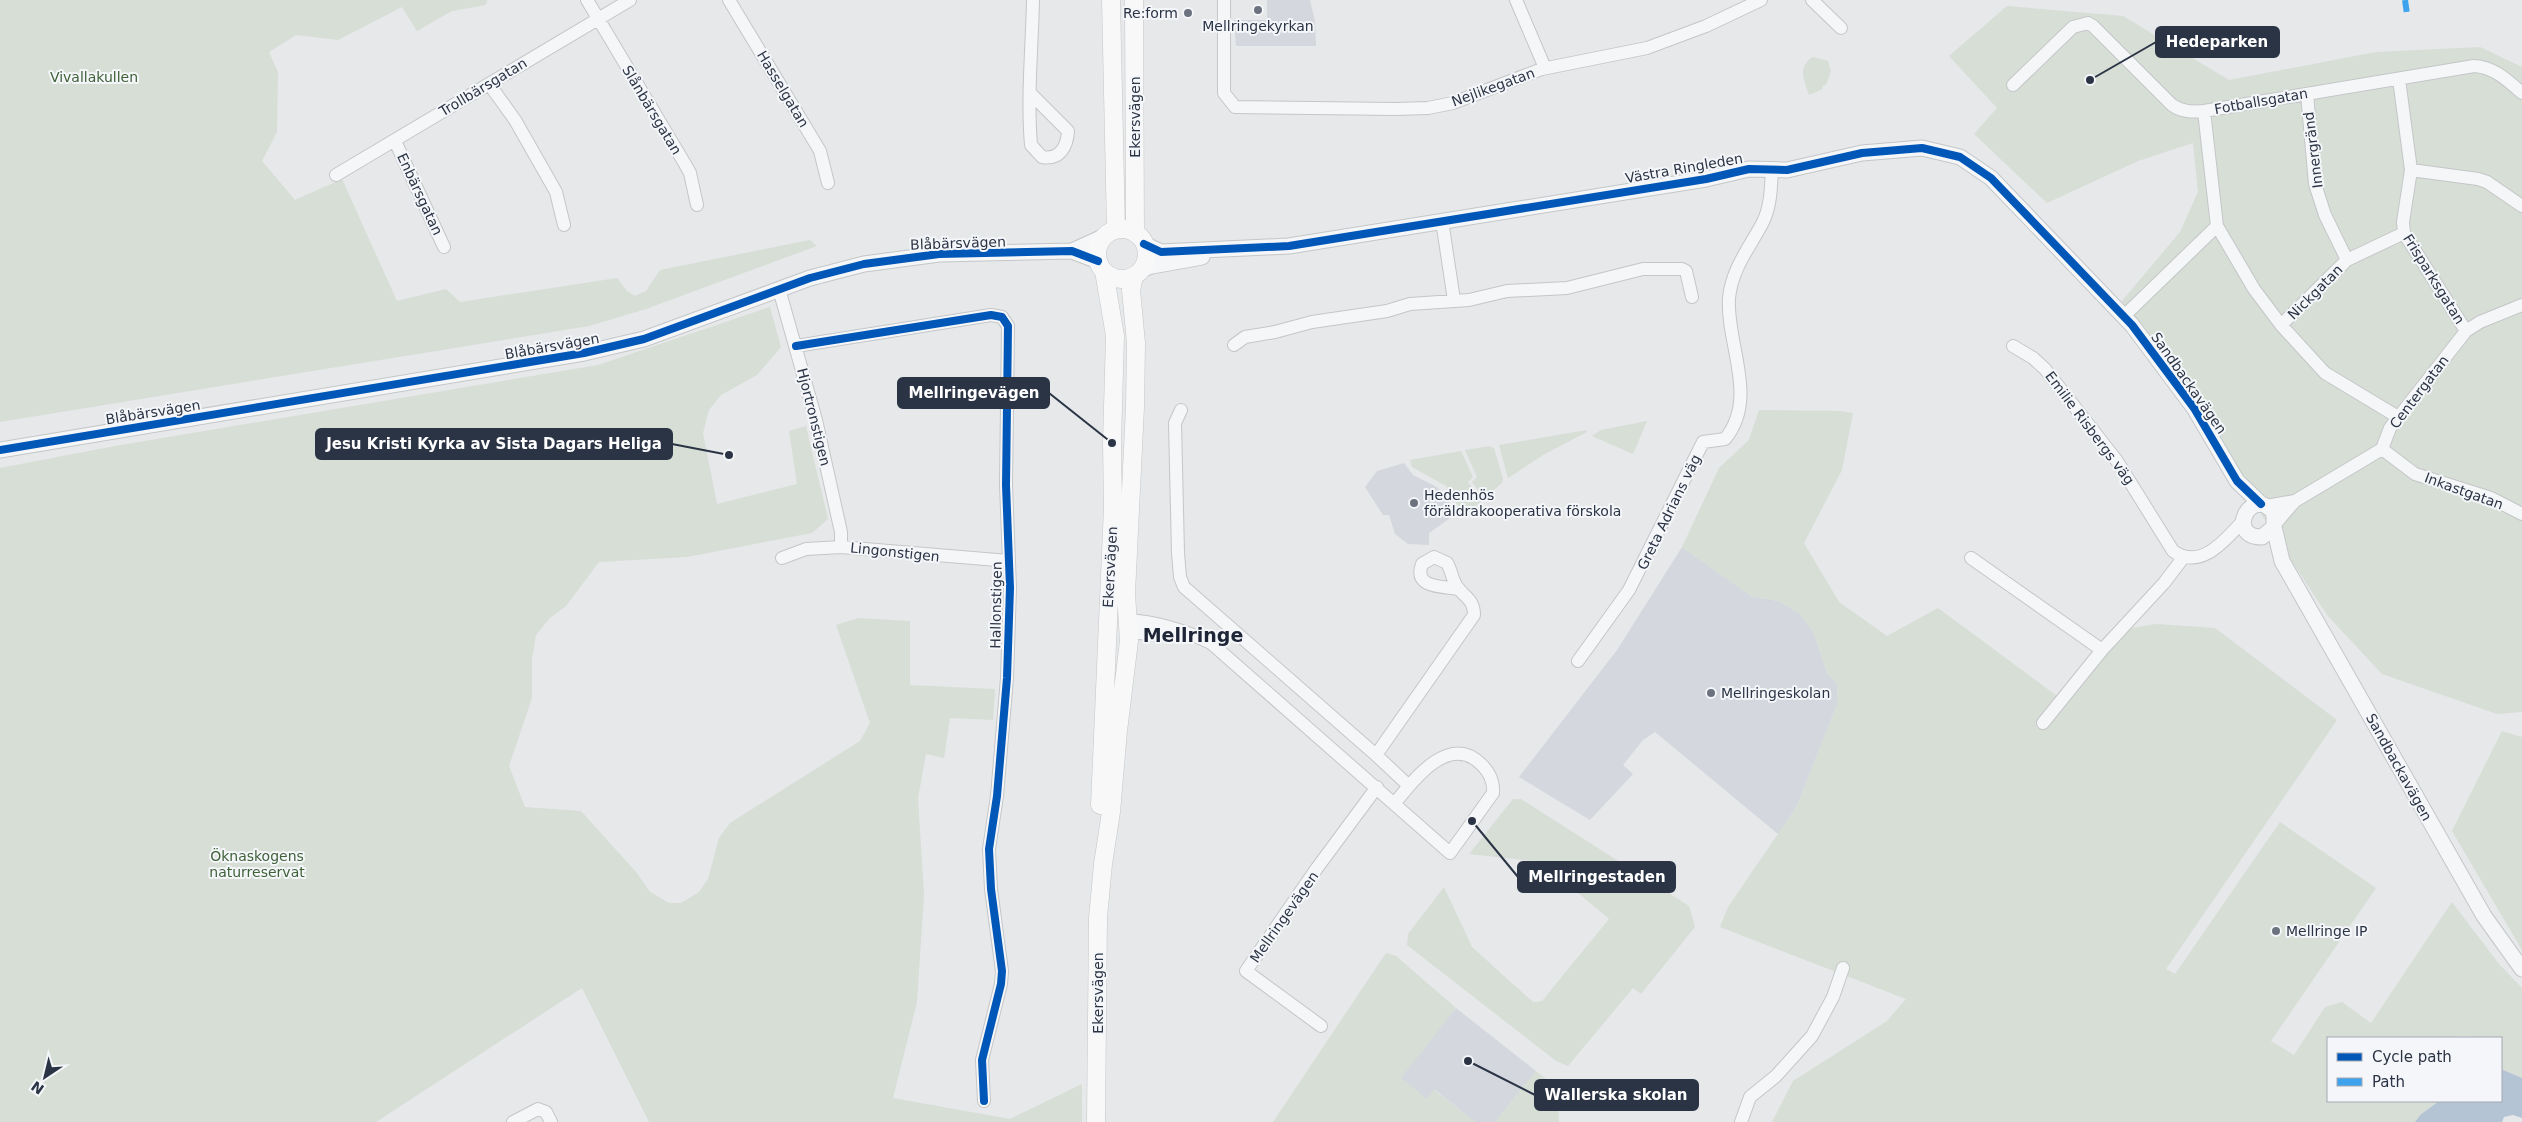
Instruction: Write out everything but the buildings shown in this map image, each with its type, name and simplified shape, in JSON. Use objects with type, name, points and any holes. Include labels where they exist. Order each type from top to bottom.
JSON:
[{"type":"main road","name":"Ekersvägen","points":[[1111,0],[1111,233]]},
{"type":"main road","name":"Ekersvägen","points":[[1134,0],[1139,239]]},
{"type":"main road","points":[[1111,233],[1139,239],[1147,256],[1137,273],[1121,279],[1114,278],[1101,266],[1098,248],[1111,233]]},
{"type":"main road","name":"Ekersvägen","points":[[1101,266],[1115,336],[1112,449],[1113,507],[1100,808],[1102,864]]},
{"type":"main road","name":"Ekersvägen","points":[[1096,1122],[1098,918],[1102,864],[1111,812],[1118,731],[1127,669],[1127,560],[1135,415],[1136,343],[1132,290],[1137,273]]},
{"type":"main road","points":[[1108,625],[1128,626]]},
{"type":"street","name":"Slånbärsgatan","points":[[587,0],[690,173],[697,205]]},
{"type":"street","name":"Trollbärsgatan","points":[[336,176],[630,0]]},
{"type":"street","name":"Hasselgatan","points":[[729,0],[820,151],[828,183]]},
{"type":"street","points":[[1030,94],[1068,131],[1068,141],[1064,149],[1057,156],[1049,158],[1042,156],[1031,145],[1030,94],[1033,0]]},
{"type":"street","name":"Nejlikegatan","points":[[1224,0],[1224,93],[1226,99],[1235,107],[1428,108],[1453,103],[1545,68],[1647,48],[1706,26],[1761,0]]},
{"type":"street","points":[[1516,0],[1545,68]]},
{"type":"street","points":[[1812,0],[1841,28]]},
{"type":"street","points":[[2013,85],[2074,27],[2088,23],[2094,26],[2178,110],[2190,112],[2204,111]]},
{"type":"street","name":"Fotballsgatan","points":[[2217,226],[2204,111],[2474,66],[2484,66],[2497,73],[2522,93]]},
{"type":"street","name":"Frisparksgatan","points":[[2400,79],[2411,170],[2403,222],[2404,233],[2466,330]]},
{"type":"street","points":[[489,84],[515,120],[560,198],[564,225]]},
{"type":"street","name":"Innergränd","points":[[2307,94],[2315,184],[2325,215],[2347,260]]},
{"type":"street","name":"Enbärsgatan","points":[[395,141],[444,247]]},
{"type":"street","name":"Västra Ringleden","points":[[1139,239],[1161,252],[1200,253],[1289,246],[1706,179],[1749,169],[1787,170],[1829,159],[1902,148],[1922,148],[1950,153],[1972,163],[1991,178],[2091,280]]},
{"type":"street","name":"Greta Adrians väg","points":[[1578,661],[1629,590],[1703,442],[1725,439],[1737,418],[1741,397],[1729,314],[1729,296],[1733,277],[1742,256],[1767,211],[1772,169]]},
{"type":"street","points":[[2411,170],[2478,179],[2487,182],[2522,206]]},
{"type":"street","points":[[1442,221],[1454,300]]},
{"type":"street","points":[[2124,316],[2217,226],[2254,289],[2281,325],[2325,373],[2398,417]]},
{"type":"street","name":"Blåbärsvägen","points":[[0,450],[584,353],[664,332],[779,289],[864,264],[898,258],[940,254],[1072,251],[1111,233]]},
{"type":"street","name":"Nickgatan","points":[[2281,325],[2347,260],[2404,233]]},
{"type":"street","name":"Blåbärsvägen","points":[[1072,251],[1101,266]]},
{"type":"street","name":"Västra Ringleden","points":[[1137,273],[1152,266],[1200,253]]},
{"type":"street","points":[[1234,345],[1245,337],[1312,322],[1387,311],[1410,304],[1469,300],[1507,290],[1558,289],[1643,269],[1672,268],[1686,271],[1692,297]]},
{"type":"street","name":"Sandbackavägen","points":[[2091,280],[2124,316],[2171,374],[2194,408],[2237,481],[2264,505]]},
{"type":"street","name":"Hjortronstigen","points":[[779,289],[820,434],[841,532],[842,546]]},
{"type":"street","name":"Centergatan","points":[[2382,450],[2390,428],[2466,330],[2480,322],[2522,305]]},
{"type":"street","name":"Hallonstigen","points":[[796,346],[991,314],[1002,317],[1008,326],[1006,485],[1009,561],[1007,678],[998,787],[989,849],[991,889],[1002,971],[1001,984],[982,1060],[984,1100]]},
{"type":"street","name":"Emilie Risbergs väg","points":[[2012,346],[2033,358],[2045,369],[2118,460],[2173,551],[2183,558]]},
{"type":"street","points":[[1180,410],[1175,423],[1178,554],[1184,587],[1376,755],[1408,786]]},
{"type":"street","points":[[2222,543],[2268,535],[2295,501],[2382,450]]},
{"type":"street","name":"Inkastgatan","points":[[2382,450],[2415,474],[2491,498],[2522,514]]},
{"type":"street","name":"Sandbackavägen","points":[[2237,481],[2244,518]]},
{"type":"street","points":[[2042,723],[2102,650],[2164,583],[2183,558],[2197,558],[2222,543],[2244,518],[2251,506],[2295,501]]},
{"type":"street","points":[[2264,505],[2274,513],[2275,525]]},
{"type":"street","points":[[2244,518],[2247,531],[2254,536]]},
{"type":"street","name":"Sandbackavägen","points":[[2275,525],[2282,561]]},
{"type":"street","name":"Sandbackavägen","points":[[2254,536],[2282,561],[2484,916],[2522,969]]},
{"type":"street","name":"Lingonstigen","points":[[782,558],[806,549],[842,546],[1009,561]]},
{"type":"street","points":[[1972,558],[2102,650]]},
{"type":"street","points":[[1376,755],[1474,614],[1474,606],[1469,598],[1458,589]]},
{"type":"street","points":[[1128,626],[1162,623],[1172,630],[1196,636],[1211,643],[1450,852],[1493,793],[1494,783],[1487,769],[1476,758],[1461,754],[1429,764],[1395,803]]},
{"type":"street","name":"Mellringevägen","points":[[1321,1026],[1246,971],[1317,868],[1377,787]]},
{"type":"street","points":[[1741,1122],[1750,1098],[1776,1076],[1812,1036],[1833,997],[1843,968]]},
{"type":"street","points":[[513,1122],[538,1109],[546,1112],[551,1122]]},
{"type":"shaded area","points":[[1267,0],[1310,0],[1315,21],[1316,46],[1236,46],[1234,20],[1267,20]]},
{"type":"shaded area","name":"Hedenhös föräldrakooperativa förskola","points":[[1404,463],[1413,475],[1435,486],[1445,494],[1456,514],[1429,533],[1429,545],[1408,544],[1395,534],[1389,515],[1383,515],[1365,487],[1377,471]]},
{"type":"shaded area","name":"Mellringeskolan","points":[[1682,547],[1751,596],[1778,601],[1799,613],[1813,631],[1827,673],[1837,684],[1838,702],[1797,806],[1778,834],[1655,732],[1643,740],[1623,765],[1633,774],[1590,820],[1519,777],[1617,650]]},
{"type":"shaded area","points":[[1456,1008],[1536,1071],[1495,1122],[1475,1122],[1435,1090],[1427,1099],[1400,1078]]},
{"type":"green space","name":"Vivallakullen","points":[[0,0],[487,0],[486,5],[452,11],[417,31],[402,7],[338,40],[296,35],[269,52],[278,72],[277,132],[262,161],[295,200],[342,179],[397,301],[446,289],[460,302],[617,278],[627,291],[635,296],[646,291],[660,270],[810,240],[817,246],[646,309],[589,326],[0,422]]},
{"type":"green space","points":[[2007,6],[2123,16],[2229,80],[2376,52],[2480,47],[2522,67],[2522,712],[2497,714],[2382,674],[2327,615],[2122,301],[2180,232],[2198,192],[2193,143],[2138,161],[2047,203],[1974,134],[1997,108],[1949,56]]},
{"type":"green space","points":[[1813,57],[1828,61],[1831,71],[1826,85],[1822,86],[1823,89],[1809,95],[1803,69]]},
{"type":"green space","name":"Öknaskogens naturreservat","points":[[770,307],[781,347],[757,375],[721,395],[709,410],[703,433],[717,504],[797,484],[789,431],[806,426],[828,519],[812,533],[687,557],[599,562],[566,606],[550,618],[536,635],[532,659],[532,698],[509,766],[525,807],[581,811],[636,872],[650,892],[669,903],[681,903],[699,892],[708,879],[719,838],[730,823],[860,741],[870,723],[836,625],[858,618],[910,621],[910,685],[995,689],[993,720],[950,718],[944,758],[926,754],[918,798],[924,895],[917,1002],[893,1098],[1010,1119],[1082,1084],[1082,1122],[649,1122],[582,988],[376,1122],[0,1122],[0,468],[115,446],[598,365]]},
{"type":"green space","points":[[1759,410],[1841,411],[1853,413],[1842,470],[1804,543],[1839,602],[1887,636],[1938,608],[2057,696],[2109,632],[2156,624],[2215,628],[2337,720],[2166,969],[2175,974],[2280,822],[2376,888],[2271,1041],[2294,1055],[2325,1007],[2342,1002],[2371,1023],[2452,902],[2499,964],[2522,988],[2522,1078],[2502,1069],[2502,1037],[2327,1037],[2327,1102],[2438,1102],[2420,1115],[2415,1122],[1772,1122],[1793,1081],[1887,1021],[1906,999],[1720,927],[1728,907],[1797,806],[1838,702],[1837,684],[1827,673],[1813,631],[1799,613],[1778,601],[1751,596],[1682,547],[1719,468],[1749,440]]},
{"type":"green space","points":[[1647,421],[1633,454],[1592,436],[1601,430]]},
{"type":"green space","points":[[1587,430],[1587,432],[1543,455],[1508,478],[1499,445]]},
{"type":"green space","points":[[1490,446],[1494,448],[1503,479],[1502,483],[1484,498],[1472,482],[1477,477],[1465,450]]},
{"type":"green space","points":[[1461,451],[1473,477],[1468,482],[1482,501],[1465,515],[1446,486],[1412,467],[1410,460]]},
{"type":"green space","points":[[2502,731],[2522,737],[2522,950],[2452,831]]},
{"type":"green space","points":[[1513,799],[1521,799],[1689,906],[1695,927],[1641,994],[1633,988],[1568,1066],[1556,1061],[1407,945],[1408,934],[1444,887],[1472,947],[1533,1002],[1542,1001],[1609,919],[1541,862],[1469,854]]},
{"type":"green space","points":[[1386,953],[1396,956],[1456,1008],[1401,1078],[1427,1099],[1434,1090],[1475,1122],[1273,1122]]},
{"type":"green space","points":[[1536,1071],[1557,1088],[1559,1122],[1495,1122]]},
{"type":"water","points":[[2502,1069],[2522,1078],[2522,1118],[2513,1115],[2504,1117],[2502,1122],[2415,1122],[2420,1115],[2438,1102],[2502,1102]]},
{"type":"marked path","points":[[2405,0],[2407,14]]},
{"type":"cycle path","points":[[1144,244],[1161,252],[1289,246],[1706,179],[1749,169],[1787,170],[1862,153],[1922,148],[1960,157],[1991,178],[2132,325],[2194,408],[2237,481],[2261,504]]},
{"type":"cycle path","points":[[0,450],[584,353],[644,339],[810,278],[864,264],[939,254],[1072,251],[1098,261]]},
{"type":"cycle path","points":[[796,346],[991,315],[1002,317],[1008,326],[1006,485],[1010,588],[1007,678],[997,796],[989,849],[991,889],[1002,971],[1001,984],[982,1060],[984,1101]]},
{"type":"place","name":"Mellringekyrkan","points":[[1258,10]]},
{"type":"place","name":"Re:form","points":[[1188,13]]},
{"type":"place","name":"Hedeparken","points":[[2090,80]]},
{"type":"place","name":"Mellringevägen","points":[[1112,443]]},
{"type":"place","name":"Jesu Kristi Kyrka av Sista Dagars Heliga","points":[[729,455]]},
{"type":"place","name":"Hedenhös föräldrakooperativa förskola","points":[[1414,503]]},
{"type":"place","name":"Mellringeskolan","points":[[1711,693]]},
{"type":"place","name":"Mellringestaden","points":[[1472,821]]},
{"type":"place","name":"Mellringe IP","points":[[2276,931]]},
{"type":"place","name":"Wallerska skolan","points":[[1468,1061]]},
{"type":"district","name":"Mellringe","points":[[1193,635]]}]
